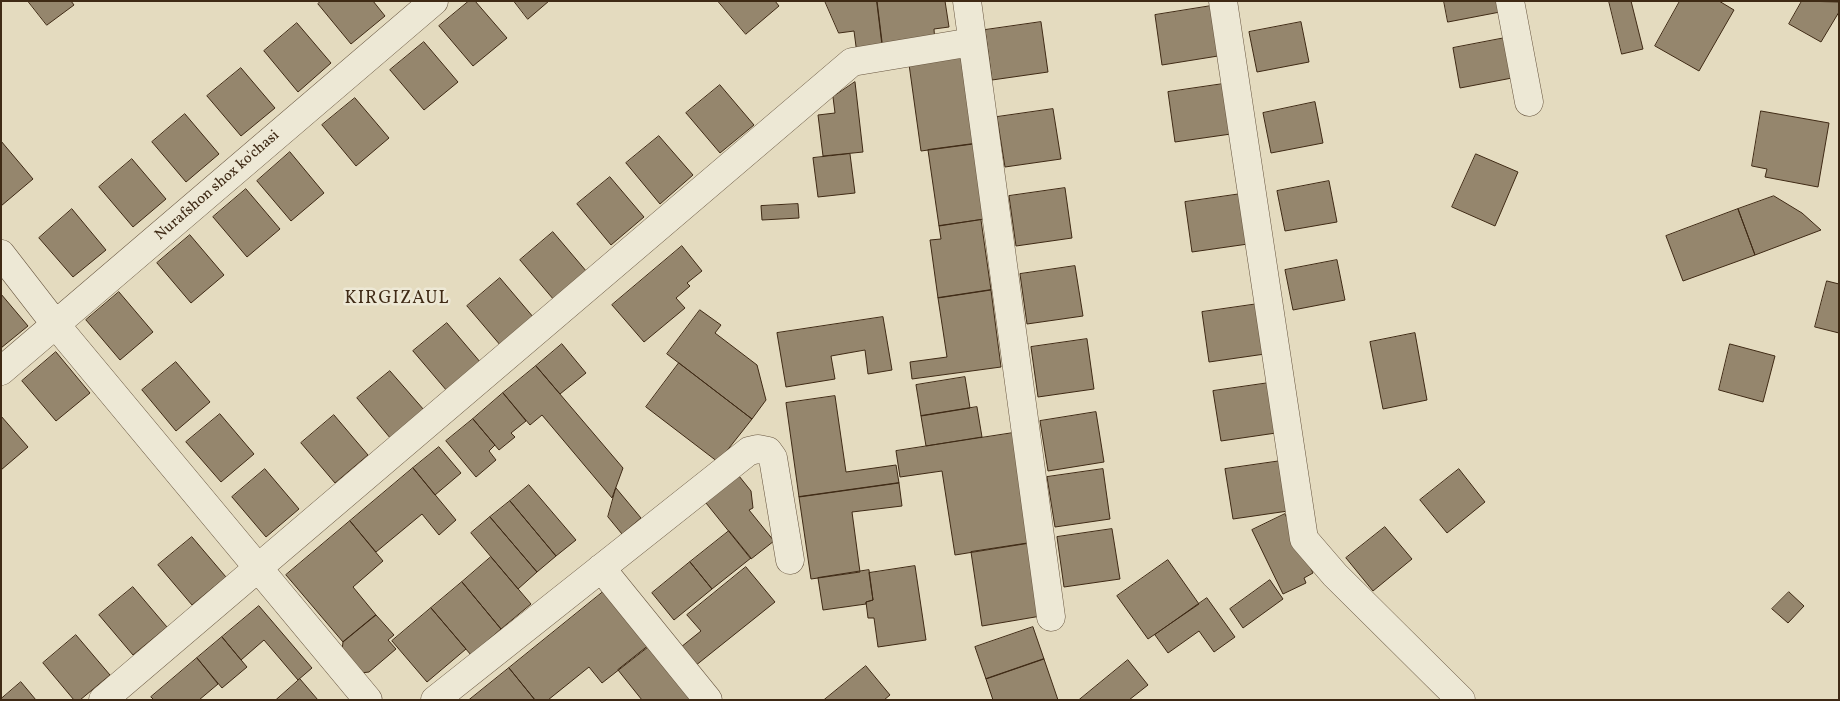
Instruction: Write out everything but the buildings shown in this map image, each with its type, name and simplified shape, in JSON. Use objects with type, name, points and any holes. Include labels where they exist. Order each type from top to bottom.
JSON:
[{"type":"street","name":"Nurafshon shox ko'chasi","points":[[1,371],[434,1]]},
{"type":"street","points":[[967,1],[1051,617]]},
{"type":"street","points":[[1223,1],[1304,539],[1335,575],[1461,700]]},
{"type":"street","points":[[1510,1],[1529,102]]},
{"type":"street","points":[[102,700],[852,62],[972,42]]},
{"type":"street","points":[[1,254],[56,325],[368,700]]},
{"type":"street","points":[[436,700],[749,451],[758,449],[768,451],[773,458],[790,560]]},
{"type":"street","points":[[601,568],[708,700]]},
{"type":"district","name":"KIRGIZAUL","points":[[397,300]]}]
